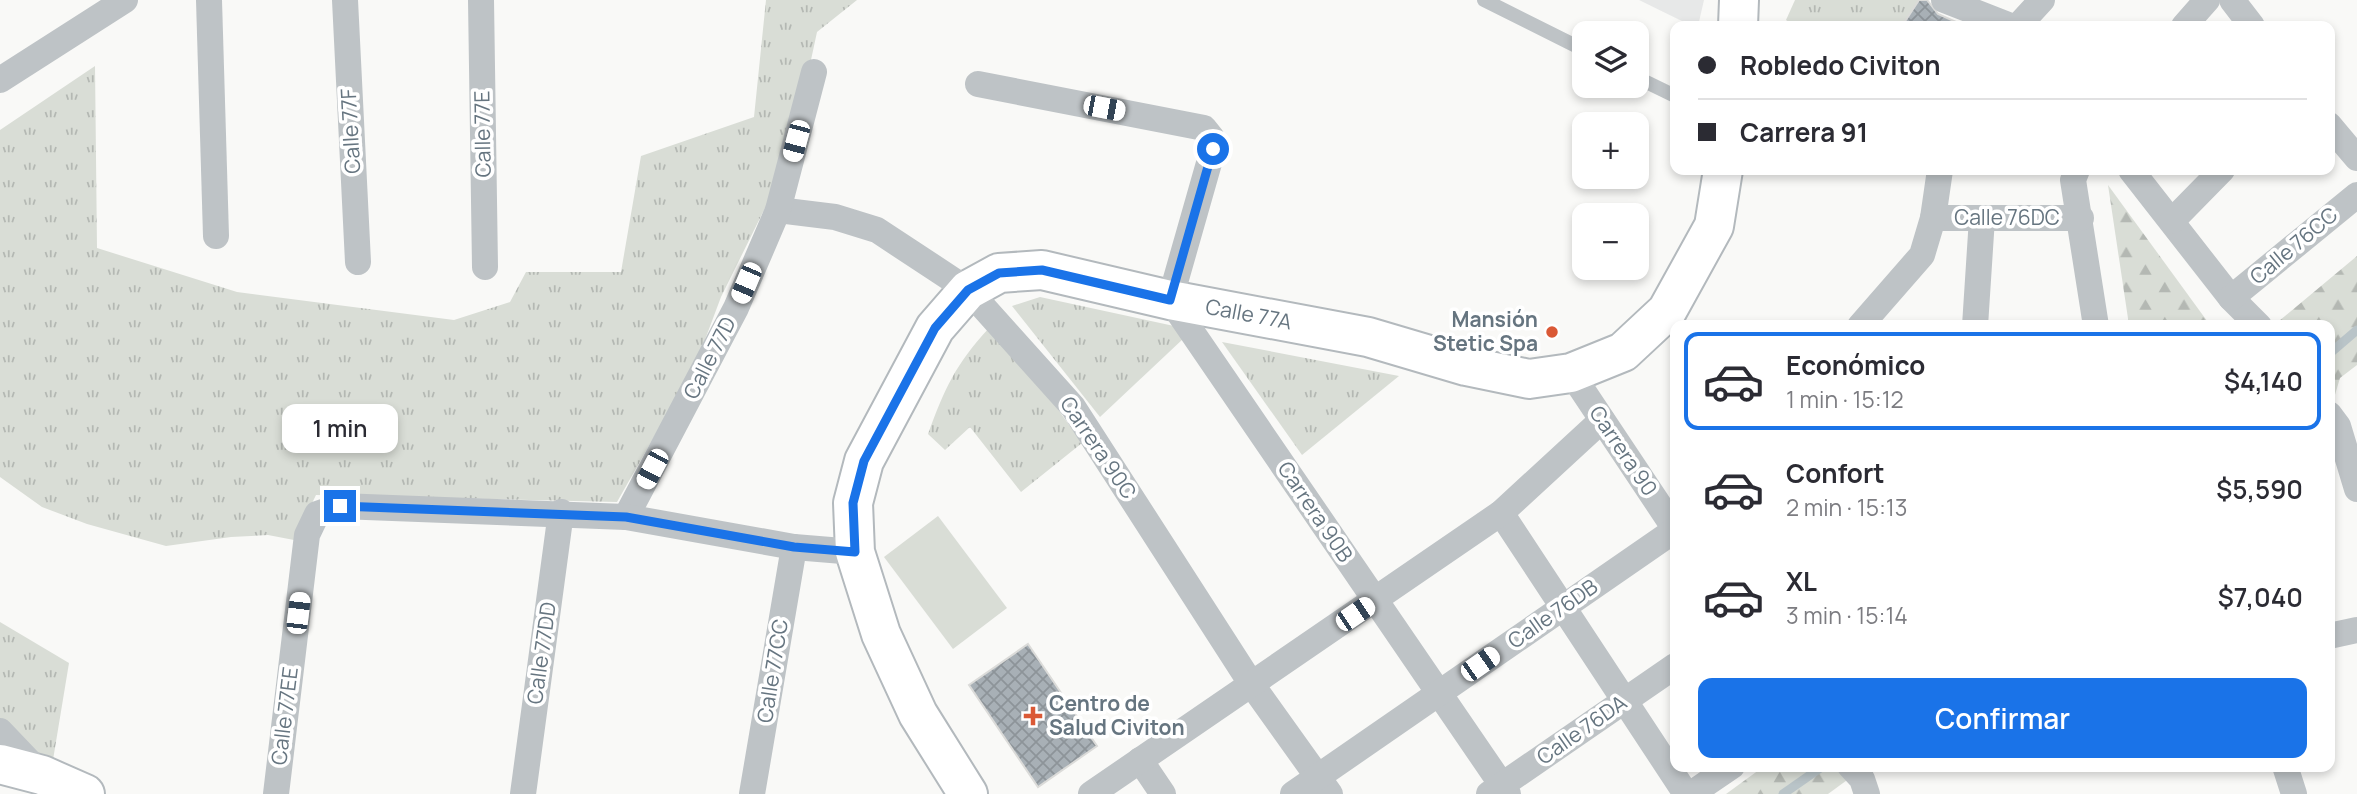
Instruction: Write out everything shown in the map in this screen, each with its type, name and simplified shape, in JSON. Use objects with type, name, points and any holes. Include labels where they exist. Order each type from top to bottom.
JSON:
[{"type":"street","points":[[0,80],[125,0]]},
{"type":"street","points":[[209,0],[216,236]]},
{"type":"street","name":"Calle 77F","points":[[345,0],[358,262]]},
{"type":"street","name":"Calle 77E","points":[[481,0],[485,267]]},
{"type":"street","points":[[1738,21],[1739,0]]},
{"type":"street","points":[[1944,0],[1998,21]]},
{"type":"street","points":[[2023,21],[2042,0]]},
{"type":"street","points":[[2188,21],[2207,0]]},
{"type":"street","points":[[2232,0],[2248,21]]},
{"type":"street","name":"Calle 77D","points":[[626,517],[736,308],[778,210],[814,72]]},
{"type":"street","points":[[978,84],[1204,128],[1212,138],[1213,149],[1170,300]]},
{"type":"street","points":[[2335,132],[2357,158]]},
{"type":"street","name":"Calle 77A","points":[[968,794],[918,715],[881,634],[855,552],[853,503],[864,461],[935,328],[968,290],[999,273],[1042,270],[1170,300],[1368,337],[1466,366],[1529,379],[1571,373],[1623,352],[1667,311],[1714,226],[1722,175]]},
{"type":"street","points":[[1865,320],[1922,255],[1933,218],[1939,175]]},
{"type":"street","points":[[2075,175],[2095,320]]},
{"type":"street","points":[[2135,175],[2231,298],[2253,320]]},
{"type":"street","points":[[2172,221],[2217,175]]},
{"type":"street","name":"Calle 76CC","points":[[2231,298],[2357,195]]},
{"type":"street","name":"Carrera 90C","points":[[778,210],[835,217],[877,230],[968,290],[1073,407],[1252,685],[1324,785]]},
{"type":"street","name":"Calle 76DC","points":[[1933,218],[2081,218]]},
{"type":"street","points":[[1975,320],[1982,218]]},
{"type":"street","name":"Carrera 90B","points":[[1170,300],[1439,693],[1500,791]]},
{"type":"street","name":"Carrera 90","points":[[1571,373],[1670,522]]},
{"type":"street","points":[[1091,794],[1501,513],[1602,420]]},
{"type":"street","points":[[2335,423],[2357,489]]},
{"type":"street","name":"Calle 77EE","points":[[276,794],[307,535],[317,514],[340,506],[561,512]]},
{"type":"street","points":[[561,512],[626,517],[794,547],[855,552]]},
{"type":"street","name":"Calle 77DD","points":[[523,794],[561,512]]},
{"type":"street","points":[[1501,513],[1670,766]]},
{"type":"street","name":"Calle 76DB","points":[[1293,794],[1324,785],[1439,693],[1670,532]]},
{"type":"street","name":"Calle 77CC","points":[[752,794],[794,547]]},
{"type":"street","points":[[2335,635],[2357,630]]},
{"type":"street","name":"Calle 76DA","points":[[1500,791],[1670,669]]},
{"type":"street","points":[[0,731],[41,785]]},
{"type":"street","points":[[1140,760],[1163,794]]},
{"type":"street","points":[[0,764],[41,785],[85,794]]},
{"type":"street","points":[[1674,772],[1689,794],[1723,772]]},
{"type":"street","points":[[1856,772],[1862,779],[1867,794]]},
{"type":"street","points":[[2287,772],[2294,794]]},
{"type":"lane","points":[[1485,0],[1572,44]]},
{"type":"lane","points":[[1649,83],[1670,94]]},
{"type":"shaded area","points":[[1639,0],[1704,0],[1699,21],[1682,21]]},
{"type":"green space","points":[[766,0],[857,0],[817,32],[794,139],[765,208],[721,297],[697,361],[617,502],[316,495],[294,540],[268,535],[166,546],[87,524],[42,507],[0,477],[0,130],[95,66],[97,248],[237,292],[454,320],[510,302],[526,272],[621,272],[641,156],[754,117]]},
{"type":"green space","points":[[1795,0],[1919,0],[1905,21],[1786,20]]},
{"type":"green space","points":[[2108,185],[2206,320],[2128,320]]},
{"type":"green space","points":[[2357,256],[2357,365],[2340,378],[2335,395],[2335,320],[2280,320]]},
{"type":"green space","points":[[1040,297],[1174,326],[1184,338],[1100,417],[1012,306]]},
{"type":"green space","points":[[989,328],[1037,380],[1082,443],[1021,492],[970,427],[945,450],[928,434],[952,378]]},
{"type":"green space","points":[[1222,342],[1399,376],[1302,455]]},
{"type":"green space","points":[[938,516],[1007,608],[953,649],[884,557]]},
{"type":"green space","points":[[0,622],[69,663],[51,772],[0,718]]},
{"type":"green space","points":[[1756,772],[1858,772],[1828,794],[1726,794]]},
{"type":"building","points":[[1919,0],[1927,0],[1938,14],[1954,21],[1905,21]]},
{"type":"building","name":"Centro de Salud Civiton","points":[[1028,644],[1097,746],[1038,787],[969,685]]},
{"type":"waterway","points":[[2335,349],[2357,330]]},
{"type":"waterway","points":[[1783,794],[1814,772]]},
{"type":"place","name":"Mansión Stetic Spa","points":[[1552,332]]},
{"type":"place","name":"Centro de Salud Civiton","points":[[1033,716]]},
{"type":"route","points":[[340,506],[561,512],[626,517],[794,547],[855,552],[853,503],[864,461],[935,328],[968,290],[999,273],[1042,270],[1170,300],[1213,149]]}]
